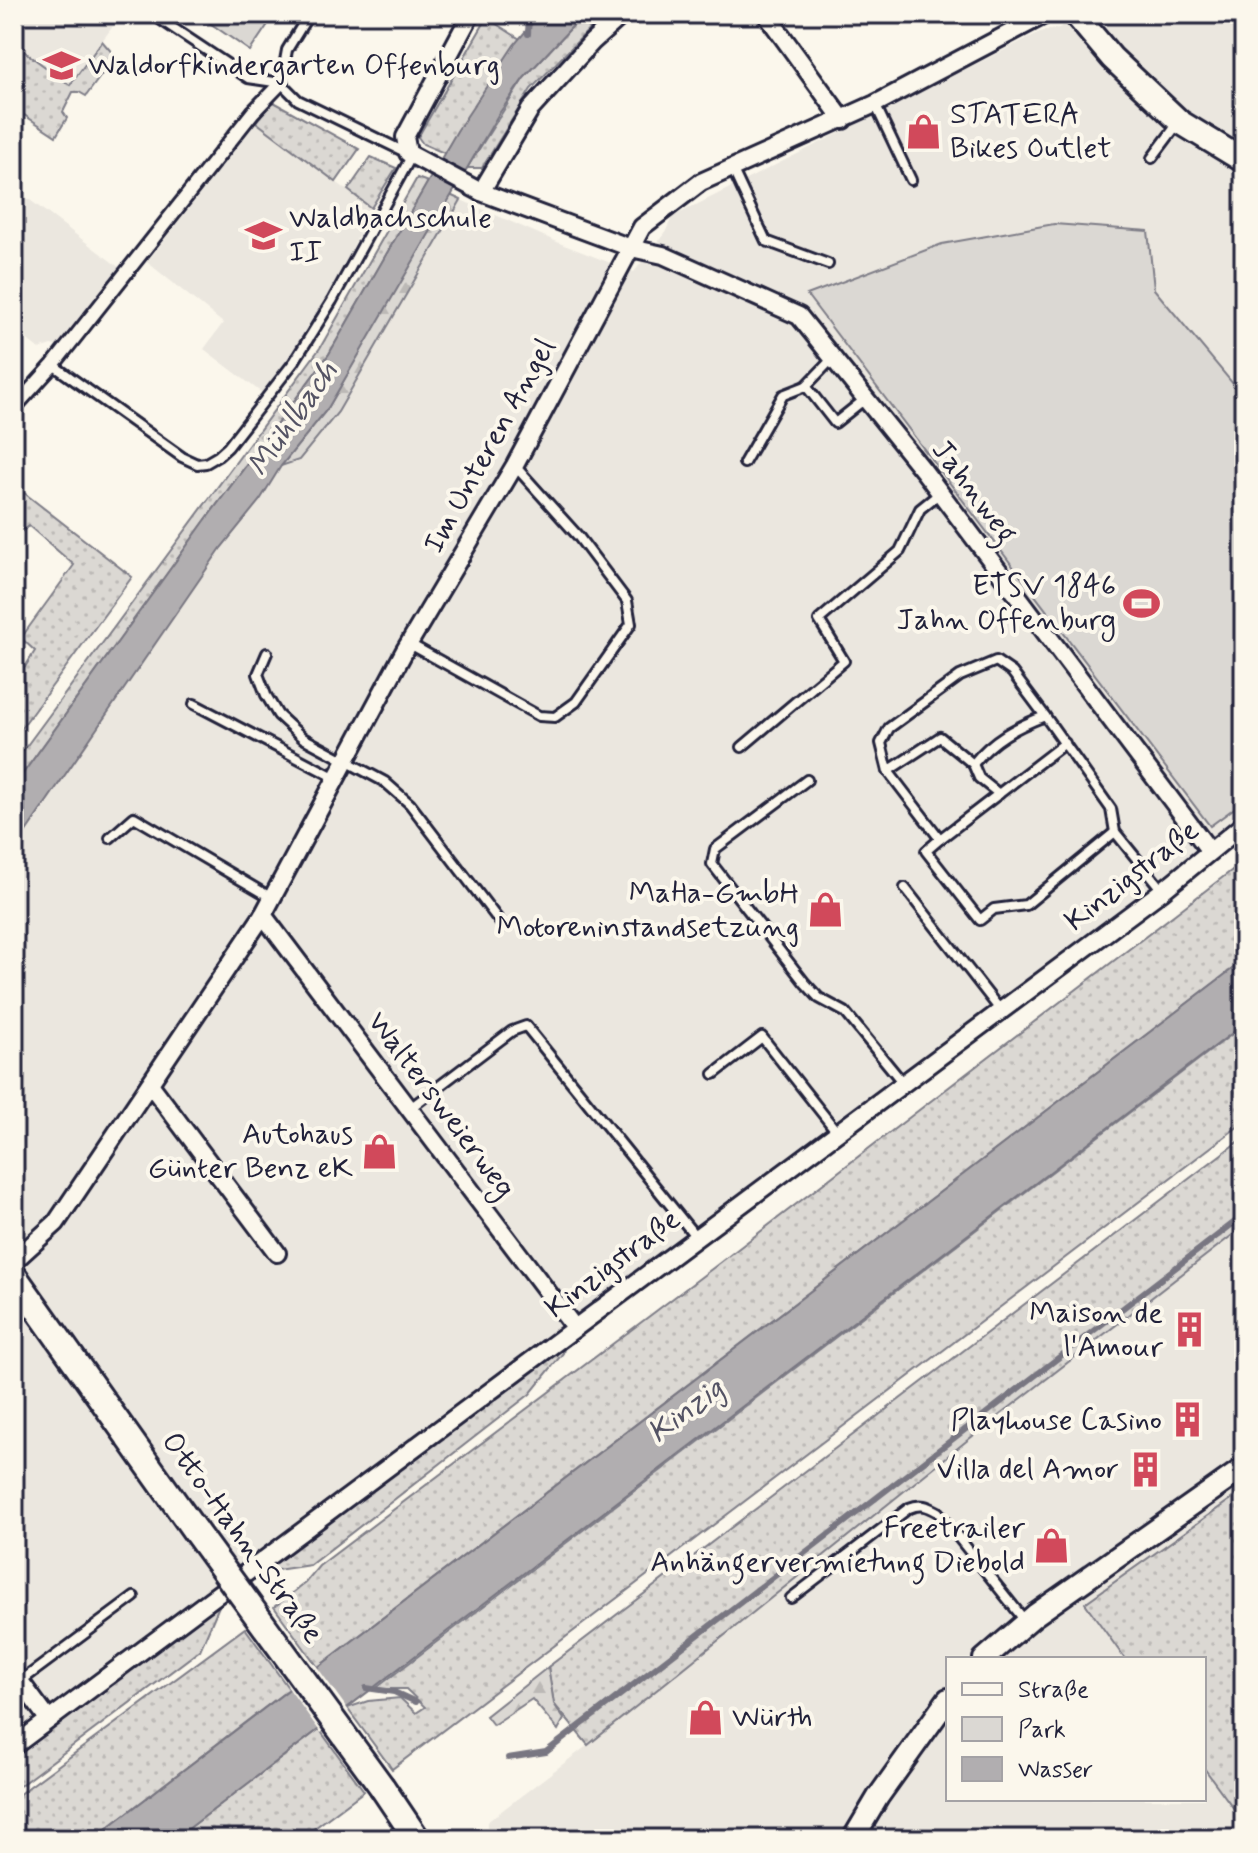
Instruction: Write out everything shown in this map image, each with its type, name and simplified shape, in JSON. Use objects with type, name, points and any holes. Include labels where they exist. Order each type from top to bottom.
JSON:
[{"type":"main road","points":[[1075,14],[1112,58],[1180,122],[1244,161]]},
{"type":"main road","name":"Otto-Hahn-Straße","points":[[14,1276],[417,1839]]},
{"type":"street","points":[[410,154],[405,137],[471,14]]},
{"type":"street","points":[[474,189],[530,110],[592,42],[623,14]]},
{"type":"street","points":[[766,14],[843,120]]},
{"type":"street","name":"Im Unteren Angel","points":[[14,1261],[56,1223],[263,915],[408,643],[515,465],[642,227],[701,182],[843,120],[1046,14]]},
{"type":"street","points":[[14,408],[53,365],[253,112],[281,83]]},
{"type":"street","name":"Jahnweg","points":[[410,154],[474,189],[631,248],[663,255],[799,316],[940,493],[1209,850]]},
{"type":"street","name":"Kinzigstraße","points":[[14,1746],[1162,891],[1244,824]]},
{"type":"street","name":"Waltersweierweg","points":[[263,915],[574,1327]]},
{"type":"street","points":[[150,1084],[277,1253]]},
{"type":"street","points":[[986,1657],[1026,1623],[1244,1468]]},
{"type":"street","points":[[17,1677],[48,1719]]},
{"type":"street","points":[[853,1839],[878,1797],[946,1702]]},
{"type":"lane","points":[[53,365],[182,457],[197,464],[206,463],[228,447],[294,362],[332,301],[410,154],[298,100],[281,83],[248,78],[152,14]]},
{"type":"lane","points":[[281,83],[287,50],[309,14]]},
{"type":"lane","points":[[875,104],[911,180]]},
{"type":"lane","points":[[1152,158],[1180,122]]},
{"type":"lane","points":[[732,168],[766,241],[828,264]]},
{"type":"lane","points":[[744,463],[783,395],[806,386],[833,358]]},
{"type":"lane","points":[[806,386],[835,423],[866,398]]},
{"type":"lane","points":[[408,643],[539,716],[555,717],[576,702],[631,624],[627,601],[578,536],[515,465]]},
{"type":"lane","points":[[742,747],[844,661],[819,620],[900,551],[920,509],[940,493]]},
{"type":"lane","points":[[267,653],[258,674],[278,715],[303,738],[385,782],[410,804],[503,926]]},
{"type":"lane","points":[[940,839],[888,771],[881,743],[889,728],[960,676],[996,661],[1012,672],[1065,743],[1111,809],[1115,832],[1162,891]]},
{"type":"lane","points":[[194,704],[336,778]]},
{"type":"lane","points":[[973,764],[988,745],[1016,727],[1045,716]]},
{"type":"lane","points":[[888,771],[940,737],[973,764],[979,778],[999,794]]},
{"type":"lane","points":[[1065,743],[926,851],[980,920],[994,909],[1026,905],[1115,832]]},
{"type":"lane","points":[[807,780],[715,849],[712,864],[805,983],[819,998],[845,1012],[903,1083]]},
{"type":"lane","points":[[110,838],[134,817],[272,898]]},
{"type":"lane","points":[[905,888],[1001,1011]]},
{"type":"lane","points":[[409,1109],[512,1031],[526,1026],[696,1237]]},
{"type":"lane","points":[[714,1074],[762,1037],[837,1132]]},
{"type":"lane","points":[[791,1598],[909,1508],[917,1504],[927,1505],[938,1512],[1026,1623]]},
{"type":"lane","points":[[17,1677],[134,1597]]},
{"type":"shaded area","name":"Waldorfkindergarten Offenburg","points":[[14,14],[122,14],[68,87],[14,46]]},
{"type":"shaded area","points":[[1080,14],[1244,14],[1244,829],[14,1758],[14,849],[281,466],[299,460],[338,412],[461,200],[634,272],[665,233],[672,217],[1040,32],[1059,28]]},
{"type":"shaded area","name":"Waldbachschule II","points":[[256,122],[371,208],[341,272],[290,357],[262,393],[204,349],[223,323],[147,262]]},
{"type":"shaded area","points":[[14,188],[120,268],[59,347],[51,345],[39,349],[14,329]]},
{"type":"shaded area","points":[[1244,1226],[1244,1839],[487,1839],[487,1822],[588,1745],[969,1439]]},
{"type":"green space","points":[[197,14],[275,14],[250,51]]},
{"type":"green space","points":[[584,14],[604,14],[531,89],[482,168],[467,168],[524,78]]},
{"type":"green space","points":[[487,18],[520,39],[444,153],[423,144],[418,137]]},
{"type":"green space","points":[[102,41],[115,56],[86,96],[73,92],[63,112],[67,118],[56,136],[24,115],[14,122],[14,44],[70,85]]},
{"type":"green space","points":[[272,101],[359,149],[336,182],[256,122]]},
{"type":"green space","points":[[371,157],[396,168],[371,208],[348,190]]},
{"type":"green space","points":[[417,178],[428,182],[329,354],[14,786],[14,763],[320,348]]},
{"type":"green space","points":[[450,195],[461,200],[338,412],[299,460],[281,466],[328,408]]},
{"type":"green space","name":"ETSV 1846 Jahn Offenburg","points":[[1054,224],[1148,231],[1154,289],[1244,397],[1244,801],[1210,826],[807,295],[942,244]]},
{"type":"green space","points":[[14,485],[132,577],[14,738],[14,674],[25,667],[35,651],[21,638],[74,565],[29,526],[14,537]]},
{"type":"green space","points":[[1244,861],[1244,960],[318,1667],[274,1607],[305,1583],[319,1566]]},
{"type":"green space","points":[[1244,1025],[1244,1122],[392,1769],[347,1708],[368,1701],[400,1698],[416,1713],[425,1707],[406,1689],[375,1689]]},
{"type":"green space","points":[[1244,1137],[1244,1226],[969,1439],[588,1745],[554,1704],[548,1667]]},
{"type":"green space","points":[[565,1343],[563,1353],[530,1394],[310,1565],[257,1573]]},
{"type":"green space","points":[[1244,1490],[1244,1814],[1240,1817],[1206,1771],[1206,1657],[1124,1657],[1085,1603]]},
{"type":"green space","points":[[222,1599],[200,1650],[14,1790],[14,1758]]},
{"type":"green space","points":[[245,1628],[289,1689],[93,1839],[14,1839],[14,1798]]},
{"type":"green space","points":[[548,1667],[554,1704],[564,1719],[558,1730],[532,1699],[493,1725],[486,1716]]},
{"type":"green space","points":[[319,1729],[364,1791],[300,1839],[175,1839]]},
{"type":"water","name":"Mühlbach","points":[[540,14],[584,14],[524,78],[498,115],[328,408],[221,548],[14,849],[14,786],[329,354],[457,131],[514,45]]},
{"type":"water","name":"Kinzig","points":[[1244,960],[1244,1024],[175,1839],[93,1839]]},
{"type":"pier","points":[[315,1664],[349,1711],[321,1733],[287,1686]]},
{"type":"waterway","points":[[528,34],[529,14]]},
{"type":"waterway","points":[[508,1758],[546,1752],[1244,1215]]},
{"type":"waterway","points":[[366,1688],[394,1692],[416,1702]]},
{"type":"place","name":"Waldorfkindergarten Offenburg","points":[[62,65]]},
{"type":"place","name":"STATERA Bikes Outlet","points":[[924,131]]},
{"type":"place","name":"Waldbachschule II","points":[[263,235]]},
{"type":"place","name":"ETSV 1846 Jahn Offenburg","points":[[1142,603]]},
{"type":"place","name":"MaHa-GmbH Motoreninstandsetzung","points":[[825,910]]},
{"type":"place","name":"Autohaus Günter Benz eK","points":[[379,1151]]},
{"type":"place","name":"Maison de l'Amour","points":[[1189,1330]]},
{"type":"place","name":"Playhouse Casino","points":[[1188,1420]]},
{"type":"place","name":"Villa del Amor","points":[[1145,1469]]},
{"type":"place","name":"Freetrailer Anhängervermietung Diebold","points":[[1051,1545]]},
{"type":"place","name":"Würth","points":[[706,1717]]}]
